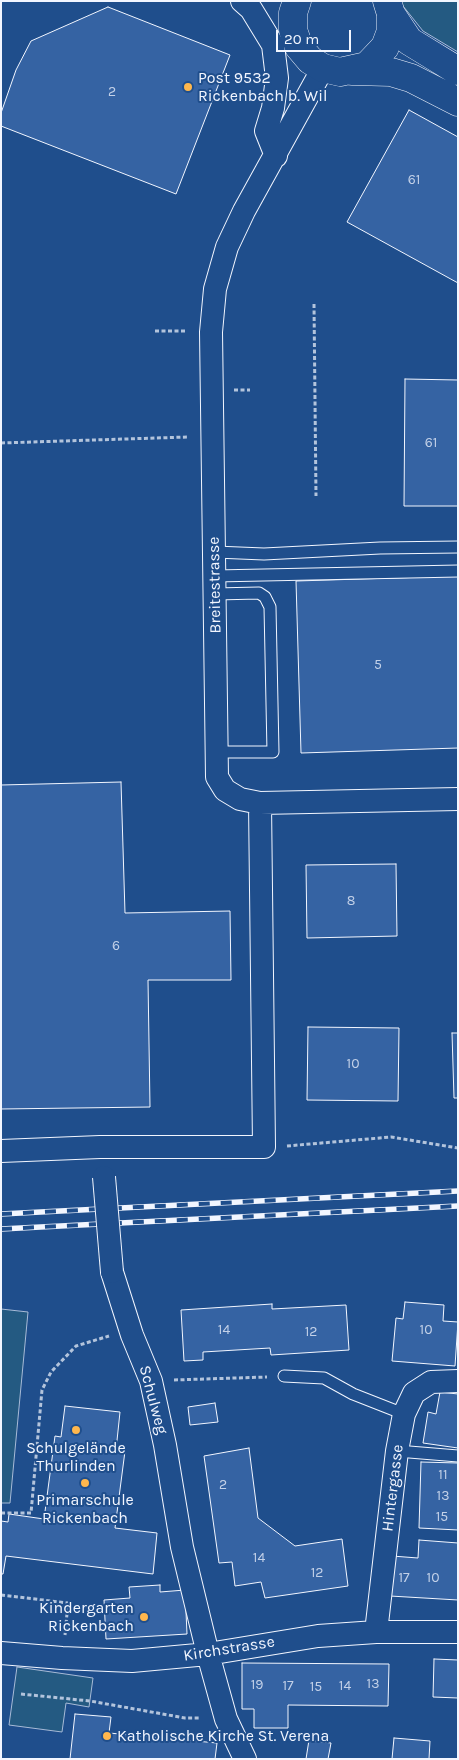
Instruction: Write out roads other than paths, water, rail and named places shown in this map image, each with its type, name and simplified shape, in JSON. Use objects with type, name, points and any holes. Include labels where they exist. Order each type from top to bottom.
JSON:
[{"type":"main road","points":[[273,1],[293,30],[299,47],[310,60],[323,68],[340,72],[391,72],[411,78],[458,102]]},
{"type":"main road","points":[[293,30],[293,13],[298,1]]},
{"type":"main road","points":[[350,71],[367,66],[380,54],[391,31],[389,8]]},
{"type":"main road","points":[[389,8],[409,41],[458,71]]},
{"type":"street","points":[[242,1],[250,9],[273,45],[277,78],[274,108],[266,131],[276,156]]},
{"type":"street","name":"Breitestrasse","points":[[323,68],[244,211],[227,247],[215,288],[211,332],[217,778],[225,790],[240,799],[260,803],[458,799]]},
{"type":"street","points":[[1,1151],[100,1146],[264,1147],[260,803]]},
{"type":"street","name":"Schulweg","points":[[100,1146],[112,1272],[132,1335],[151,1380],[165,1445],[182,1547],[208,1654],[226,1719],[245,1759]]},
{"type":"street","name":"Hintergasse","points":[[376,1632],[397,1451],[404,1414],[414,1393],[431,1382],[458,1381]]},
{"type":"street","name":"Kirchstrasse","points":[[1,1652],[62,1658],[132,1661],[208,1654],[279,1641],[376,1632],[458,1632]]},
{"type":"lane","points":[[215,552],[264,554],[380,548],[458,547]]},
{"type":"lane","points":[[215,585],[458,571]]},
{"type":"lane","points":[[215,585],[258,593],[265,597],[270,608],[274,752],[217,752]]},
{"type":"lane","points":[[284,1376],[324,1378],[353,1394],[404,1414]]},
{"type":"lane","points":[[397,1451],[458,1456]]},
{"type":"railway","points":[[1,1214],[458,1191]]},
{"type":"railway","points":[[1,1229],[458,1206]]},
{"type":"place","name":"Post 9532 Rickenbach b. Wil","points":[[188,87]]},
{"type":"place","name":"Schulgelände Thurlinden","points":[[76,1430]]},
{"type":"place","name":"Primarschule Rickenbach","points":[[85,1483]]},
{"type":"place","name":"Kindergarten Rickenbach","points":[[144,1617]]},
{"type":"place","name":"Katholische Kirche St. Verena","points":[[107,1736]]}]
